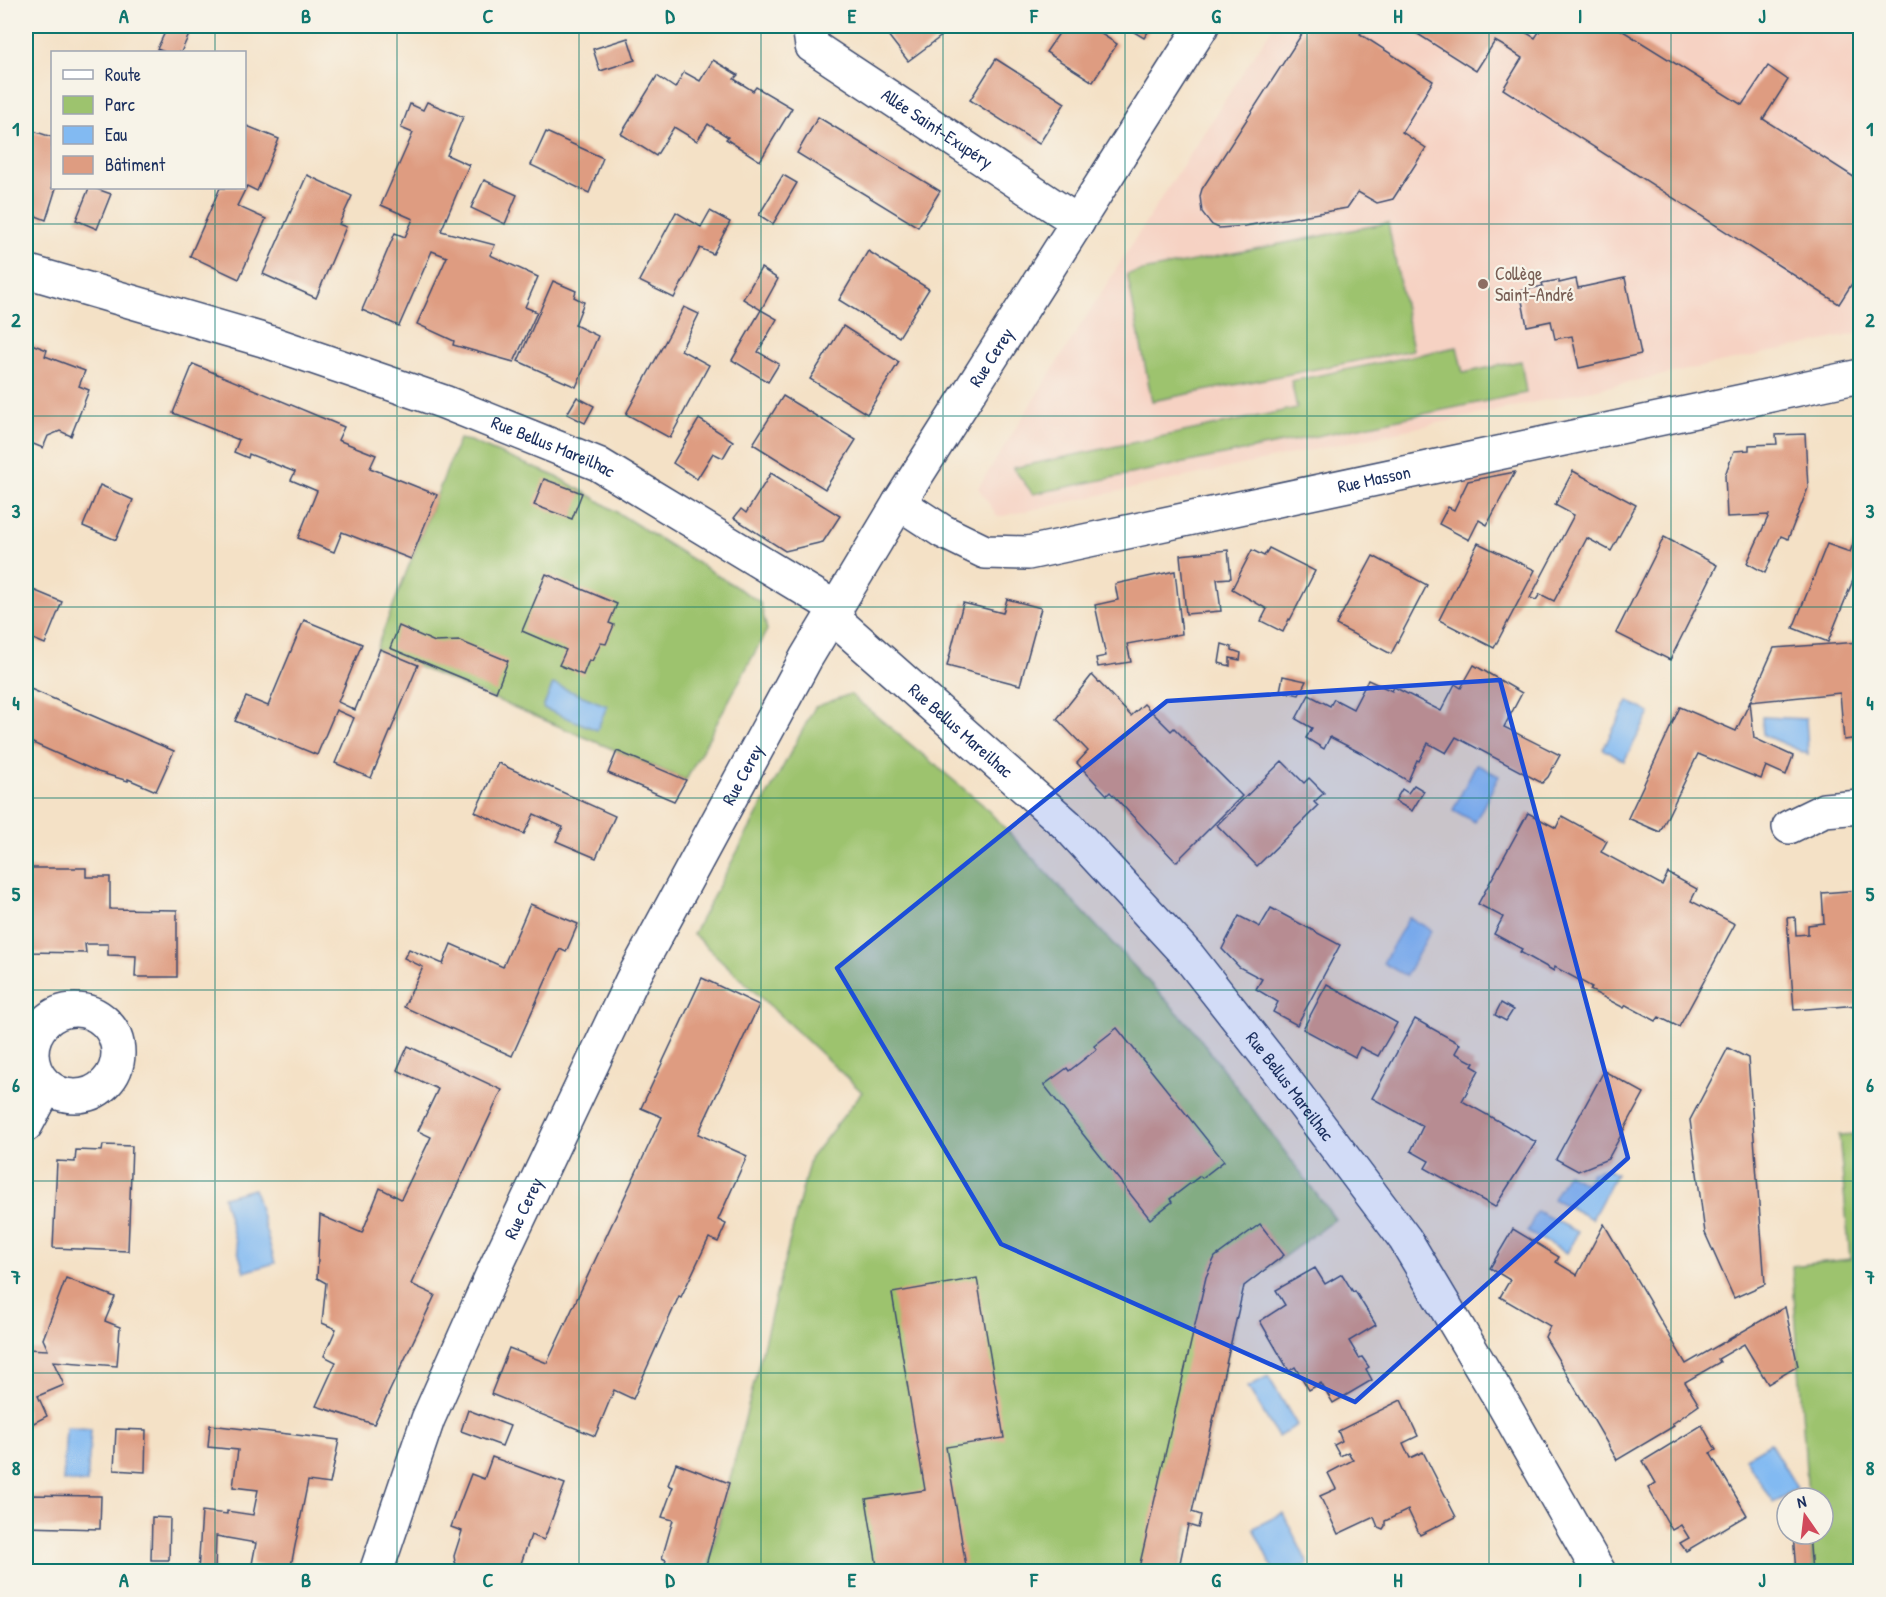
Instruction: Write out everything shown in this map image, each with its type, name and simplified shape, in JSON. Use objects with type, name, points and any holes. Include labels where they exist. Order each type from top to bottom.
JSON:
[{"type":"street","name":"Allée Saint-Exupéry","points":[[809,26],[812,46],[1078,222]]},
{"type":"street","name":"Rue Cerey","points":[[376,1572],[428,1419],[493,1273],[632,980],[806,658],[899,503],[1202,26]]},
{"type":"street","name":"Rue Bellus Mareilhac","points":[[26,271],[263,340],[444,402],[598,464],[836,608],[839,624],[1067,825],[1189,957],[1405,1239],[1501,1400],[1599,1572]]},
{"type":"street","name":"Rue Masson","points":[[899,503],[942,531],[985,552],[1028,553],[1860,376]]},
{"type":"street","points":[[1789,827],[1824,810],[1860,807]]},
{"type":"street","points":[[26,1125],[48,1086]]},
{"type":"highlighted area","points":[[1500,680],[1628,1158],[1355,1402],[1001,1244],[837,968],[1167,701]]},
{"type":"shaded area","name":"Collège Saint-André","points":[[1273,26],[1860,26],[1860,333],[998,517],[978,488]]},
{"type":"green space","points":[[1388,223],[1413,350],[1152,401],[1127,274]]},
{"type":"green space","points":[[1457,347],[1463,373],[1521,361],[1526,393],[1033,494],[1013,468],[1297,408],[1291,381]]},
{"type":"green space","points":[[459,439],[470,441],[557,477],[760,602],[767,630],[686,780],[376,649]]},
{"type":"green space","points":[[850,694],[982,804],[1193,1029],[1335,1219],[1244,1286],[1178,1571],[707,1571],[810,1159],[862,1092],[693,934],[815,707]]},
{"type":"green space","points":[[1860,1134],[1860,1571],[1813,1571],[1811,1546],[1835,1546],[1835,1486],[1807,1486],[1792,1266],[1850,1259],[1839,1135]]},
{"type":"water","points":[[553,684],[607,706],[597,730],[543,708]]},
{"type":"water","points":[[1628,701],[1650,713],[1624,761],[1603,749]]},
{"type":"water","points":[[1762,717],[1806,719],[1808,754],[1763,735]]},
{"type":"water","points":[[1476,764],[1499,776],[1475,822],[1453,810]]},
{"type":"water","points":[[1409,917],[1431,930],[1406,976],[1383,963]]},
{"type":"water","points":[[1606,1169],[1616,1174],[1592,1219],[1553,1199],[1567,1174],[1586,1184],[1592,1172]]},
{"type":"water","points":[[254,1189],[275,1263],[244,1272],[223,1197]]},
{"type":"water","points":[[1537,1211],[1578,1232],[1567,1253],[1527,1232]]},
{"type":"water","points":[[1268,1376],[1297,1425],[1278,1437],[1248,1387]]},
{"type":"water","points":[[66,1427],[91,1429],[87,1483],[63,1481]]},
{"type":"water","points":[[1770,1443],[1796,1486],[1775,1486],[1775,1502],[1773,1503],[1745,1458]]},
{"type":"water","points":[[1283,1513],[1308,1564],[1294,1571],[1274,1571],[1253,1528]]},
{"type":"building","points":[[168,26],[193,26],[181,51],[157,49]]},
{"type":"building","points":[[881,26],[955,26],[908,61]]},
{"type":"building","points":[[1064,26],[1089,26],[1117,44],[1093,82],[1046,52]]},
{"type":"building","points":[[1124,26],[1152,26],[1144,38]]},
{"type":"building","points":[[1307,26],[1365,26],[1360,34],[1433,81],[1402,132],[1426,148],[1393,199],[1377,203],[1358,192],[1347,208],[1245,226],[1219,228],[1212,225],[1202,212],[1200,196],[1202,189]]},
{"type":"building","points":[[1405,26],[1515,26],[1535,38],[1543,26],[1615,26],[1742,105],[1768,66],[1788,80],[1763,119],[1860,181],[1860,271],[1839,304],[1503,89],[1522,58],[1502,45],[1495,41],[1476,71]]},
{"type":"building","points":[[628,38],[635,60],[600,71],[593,49]]},
{"type":"building","points":[[996,59],[1065,103],[1039,144],[970,100]]},
{"type":"building","points":[[713,60],[738,75],[734,79],[753,91],[756,87],[792,108],[760,161],[708,124],[697,141],[674,127],[656,156],[621,134],[657,76],[675,88],[684,72],[700,81]]},
{"type":"building","points":[[427,102],[463,117],[447,155],[469,165],[441,231],[495,245],[490,255],[538,277],[525,307],[537,312],[514,362],[453,345],[454,341],[417,324],[447,257],[432,251],[399,326],[362,310],[395,233],[405,237],[413,219],[381,205],[413,133],[401,128],[410,104],[423,110]]},
{"type":"building","points":[[818,117],[940,191],[918,227],[797,153]]},
{"type":"building","points":[[247,126],[279,139],[257,191],[247,186],[246,188]]},
{"type":"building","points":[[27,129],[51,137],[51,189],[56,189],[46,220],[26,212]]},
{"type":"building","points":[[546,132],[603,158],[589,193],[531,165]]},
{"type":"building","points":[[307,175],[352,196],[339,224],[346,227],[316,298],[263,274]]},
{"type":"building","points":[[783,175],[797,183],[773,224],[759,215]]},
{"type":"building","points":[[484,180],[517,195],[505,224],[471,208]]},
{"type":"building","points":[[89,189],[111,194],[97,229],[76,220]]},
{"type":"building","points":[[220,189],[246,189],[237,206],[266,219],[239,279],[190,256]]},
{"type":"building","points":[[710,211],[730,222],[713,254],[700,248],[674,298],[639,281],[676,212],[701,227]]},
{"type":"building","points":[[868,251],[929,289],[899,337],[839,300]]},
{"type":"building","points":[[761,268],[778,279],[761,310],[743,299]]},
{"type":"building","points":[[1625,278],[1641,354],[1579,368],[1572,336],[1555,339],[1551,321],[1527,326],[1520,291],[1559,280],[1559,283],[1576,279],[1578,288]]},
{"type":"building","points":[[553,281],[576,291],[574,297],[584,302],[575,325],[598,336],[576,387],[518,361]]},
{"type":"building","points":[[684,307],[699,314],[681,350],[709,365],[670,438],[626,414]]},
{"type":"building","points":[[761,310],[777,319],[758,352],[779,364],[768,382],[732,360]]},
{"type":"building","points":[[843,326],[899,362],[867,414],[810,379]]},
{"type":"building","points":[[26,342],[47,350],[45,356],[85,371],[79,386],[89,390],[71,436],[60,431],[48,436],[43,448],[26,441]]},
{"type":"building","points":[[193,364],[344,427],[338,440],[376,455],[370,468],[437,495],[411,559],[342,532],[334,552],[298,538],[317,491],[291,480],[295,472],[249,454],[248,458],[234,452],[239,440],[173,413]]},
{"type":"building","points":[[783,396],[856,440],[825,489],[753,444]]},
{"type":"building","points":[[577,397],[594,406],[585,423],[567,414]]},
{"type":"building","points":[[699,419],[733,441],[723,458],[713,453],[697,479],[673,463]]},
{"type":"building","points":[[1805,434],[1808,488],[1788,539],[1781,536],[1765,573],[1747,563],[1769,515],[1727,517],[1725,475],[1734,451],[1749,450],[1749,445],[1777,444],[1776,435]]},
{"type":"building","points":[[1573,471],[1636,505],[1611,551],[1587,538],[1554,601],[1540,594],[1536,600],[1530,598],[1574,515],[1555,505]]},
{"type":"building","points":[[1515,472],[1487,525],[1479,520],[1469,540],[1439,524],[1448,507],[1454,510],[1468,481]]},
{"type":"building","points":[[771,473],[840,516],[823,542],[785,551],[734,518],[741,509],[746,513]]},
{"type":"building","points":[[544,479],[582,493],[572,519],[534,505]]},
{"type":"building","points":[[100,485],[133,500],[116,540],[83,526]]},
{"type":"building","points":[[1664,537],[1717,565],[1670,660],[1616,633]]},
{"type":"building","points":[[1478,543],[1535,570],[1494,648],[1439,620]]},
{"type":"building","points":[[1827,544],[1850,552],[1853,544],[1860,547],[1860,563],[1828,642],[1793,628]]},
{"type":"building","points":[[1269,548],[1315,571],[1283,632],[1261,621],[1267,609],[1232,589],[1252,550],[1264,556]]},
{"type":"building","points":[[1228,550],[1231,578],[1217,579],[1221,611],[1186,614],[1180,555]]},
{"type":"building","points":[[1373,556],[1427,585],[1391,654],[1336,625]]},
{"type":"building","points":[[1175,571],[1182,634],[1127,644],[1131,662],[1098,667],[1096,658],[1106,656],[1095,605],[1118,600],[1115,584]]},
{"type":"building","points":[[546,574],[617,604],[609,623],[614,625],[606,644],[601,643],[592,661],[589,660],[583,675],[559,665],[566,650],[522,631]]},
{"type":"building","points":[[26,587],[62,602],[45,644],[26,636]]},
{"type":"building","points":[[1007,599],[1041,608],[1020,685],[947,666],[963,603],[1003,613]]},
{"type":"building","points":[[304,620],[362,644],[338,702],[355,710],[380,649],[418,665],[371,778],[335,763],[354,718],[336,710],[317,755],[235,721],[246,697],[268,706]]},
{"type":"building","points":[[399,626],[435,642],[460,641],[508,661],[496,692],[390,648]]},
{"type":"building","points":[[1860,642],[1860,738],[1844,740],[1840,693],[1750,702],[1774,648]]},
{"type":"building","points":[[1222,644],[1241,653],[1240,660],[1230,658],[1230,666],[1219,663]]},
{"type":"building","points":[[1474,665],[1522,693],[1504,727],[1560,755],[1548,777],[1542,783],[1456,737],[1446,753],[1428,743],[1419,761],[1417,760],[1408,781],[1330,737],[1324,749],[1306,738],[1312,728],[1296,719],[1309,695],[1330,706],[1334,699],[1353,709],[1368,680],[1392,691],[1394,687],[1441,711],[1455,684],[1461,688]]},
{"type":"building","points":[[1092,675],[1131,716],[1144,704],[1171,731],[1174,728],[1242,796],[1176,862],[1110,792],[1107,795],[1077,763],[1088,751],[1057,719]]},
{"type":"building","points":[[1283,676],[1306,681],[1299,695],[1280,691]]},
{"type":"building","points":[[26,687],[174,751],[156,791],[128,779],[128,781],[98,772],[26,740]]},
{"type":"building","points":[[1750,702],[1754,738],[1793,756],[1786,775],[1766,766],[1761,779],[1698,754],[1660,832],[1628,818],[1680,707],[1736,731]]},
{"type":"building","points":[[617,751],[686,780],[674,801],[608,773]]},
{"type":"building","points":[[1282,761],[1304,783],[1309,778],[1324,793],[1314,802],[1318,806],[1257,866],[1217,825]]},
{"type":"building","points":[[498,763],[615,816],[596,858],[556,841],[563,827],[534,814],[524,834],[475,812]]},
{"type":"building","points":[[1414,785],[1424,791],[1412,811],[1395,801],[1402,789],[1408,793]]},
{"type":"building","points":[[1528,813],[1556,828],[1562,816],[1607,841],[1601,852],[1662,885],[1668,873],[1697,889],[1691,901],[1735,924],[1679,1027],[1659,1017],[1656,1021],[1626,1005],[1624,1008],[1590,990],[1592,987],[1555,967],[1554,971],[1520,952],[1522,949],[1494,934],[1503,917],[1478,904]]},
{"type":"building","points":[[26,868],[86,868],[86,877],[110,877],[110,909],[177,910],[177,977],[135,977],[136,956],[108,955],[108,944],[85,944],[86,953],[26,952]]},
{"type":"building","points":[[1860,890],[1860,954],[1855,954],[1859,1005],[1794,1010],[1787,918],[1795,917],[1796,935],[1808,934],[1808,925],[1824,923],[1822,893]]},
{"type":"building","points":[[530,904],[578,924],[566,952],[560,949],[512,1056],[404,1007],[423,967],[404,958],[409,949],[443,964],[451,944],[503,967]]},
{"type":"building","points":[[1271,908],[1340,945],[1297,1025],[1273,1012],[1278,1002],[1256,989],[1262,979],[1239,967],[1222,949],[1239,916],[1260,927]]},
{"type":"building","points":[[702,978],[759,1005],[698,1134],[747,1156],[718,1220],[726,1224],[718,1242],[709,1238],[681,1297],[679,1296],[633,1399],[614,1390],[595,1436],[491,1394],[509,1348],[547,1363],[662,1117],[641,1108]]},
{"type":"building","points":[[1327,984],[1397,1023],[1378,1056],[1360,1047],[1355,1057],[1303,1029]]},
{"type":"building","points":[[1501,1003],[1513,1010],[1506,1021],[1495,1015]]},
{"type":"building","points":[[1415,1019],[1460,1044],[1455,1053],[1474,1063],[1472,1066],[1479,1070],[1462,1101],[1536,1142],[1495,1207],[1425,1168],[1429,1161],[1411,1151],[1423,1126],[1372,1098]]},
{"type":"building","points":[[1117,1028],[1224,1161],[1170,1199],[1172,1202],[1150,1219],[1044,1085],[1067,1068],[1069,1071],[1097,1049],[1094,1046]]},
{"type":"building","points":[[408,1046],[502,1090],[411,1284],[435,1295],[374,1424],[316,1406],[336,1362],[324,1356],[336,1329],[322,1323],[326,1283],[317,1278],[320,1215],[362,1233],[380,1188],[401,1199],[431,1137],[418,1131],[438,1089],[397,1070]]},
{"type":"building","points":[[1728,1048],[1748,1058],[1765,1284],[1734,1298],[1705,1233],[1690,1120]]},
{"type":"building","points":[[1604,1071],[1644,1093],[1608,1159],[1578,1171],[1556,1159]]},
{"type":"building","points":[[103,1145],[132,1146],[128,1251],[53,1248],[57,1161],[75,1162],[76,1150],[102,1151]]},
{"type":"building","points":[[1260,1224],[1284,1255],[1244,1286],[1192,1512],[1201,1515],[1198,1528],[1188,1525],[1178,1572],[1138,1572],[1206,1277],[1215,1257]]},
{"type":"building","points":[[1604,1224],[1686,1364],[1785,1307],[1798,1366],[1768,1384],[1744,1344],[1718,1359],[1720,1362],[1685,1382],[1699,1405],[1672,1424],[1674,1426],[1617,1460],[1545,1337],[1550,1326],[1500,1297],[1510,1280],[1490,1268],[1513,1229],[1559,1257],[1556,1262],[1577,1275]]},
{"type":"building","points":[[1315,1268],[1325,1284],[1342,1274],[1376,1325],[1349,1341],[1359,1358],[1362,1357],[1369,1367],[1366,1369],[1372,1380],[1333,1403],[1321,1383],[1309,1390],[1295,1367],[1289,1371],[1260,1321],[1285,1305],[1276,1290]]},
{"type":"building","points":[[66,1278],[115,1297],[105,1321],[120,1327],[117,1366],[53,1361],[64,1385],[38,1396],[47,1416],[26,1427],[26,1349],[48,1350],[43,1339]]},
{"type":"building","points":[[977,1278],[1004,1438],[946,1447],[967,1572],[878,1572],[866,1499],[925,1490],[892,1293]]},
{"type":"building","points":[[1401,1400],[1418,1436],[1403,1443],[1410,1458],[1423,1452],[1456,1517],[1420,1535],[1408,1510],[1385,1521],[1383,1529],[1378,1527],[1374,1517],[1338,1534],[1320,1496],[1336,1489],[1328,1473],[1353,1460],[1348,1452],[1340,1456],[1334,1445],[1342,1441],[1338,1431]]},
{"type":"building","points":[[468,1410],[510,1426],[502,1446],[461,1431]]},
{"type":"building","points":[[210,1425],[339,1440],[330,1484],[308,1481],[290,1571],[252,1564],[256,1543],[216,1536],[215,1572],[198,1572],[202,1511],[227,1514],[227,1511],[253,1515],[258,1490],[233,1487],[238,1450],[208,1447]]},
{"type":"building","points":[[1702,1425],[1716,1450],[1710,1453],[1747,1515],[1686,1551],[1680,1543],[1689,1538],[1681,1525],[1672,1530],[1648,1488],[1656,1483],[1643,1461]]},
{"type":"building","points":[[116,1429],[146,1430],[145,1472],[114,1470]]},
{"type":"building","points":[[492,1457],[565,1484],[544,1540],[531,1535],[518,1572],[467,1572],[460,1569],[455,1562],[454,1556],[462,1531],[451,1527],[471,1474],[484,1479]]},
{"type":"building","points":[[676,1463],[729,1483],[704,1572],[663,1572],[666,1560],[662,1558],[673,1520],[662,1517],[673,1487],[668,1485]]},
{"type":"building","points":[[26,1495],[101,1496],[100,1529],[26,1527]]},
{"type":"building","points":[[152,1517],[170,1518],[169,1560],[151,1560]]},
{"type":"building","points":[[1794,1546],[1810,1546],[1812,1572],[1796,1572]]},
{"type":"place","name":"Collège Saint-André","points":[[1483,284]]}]
